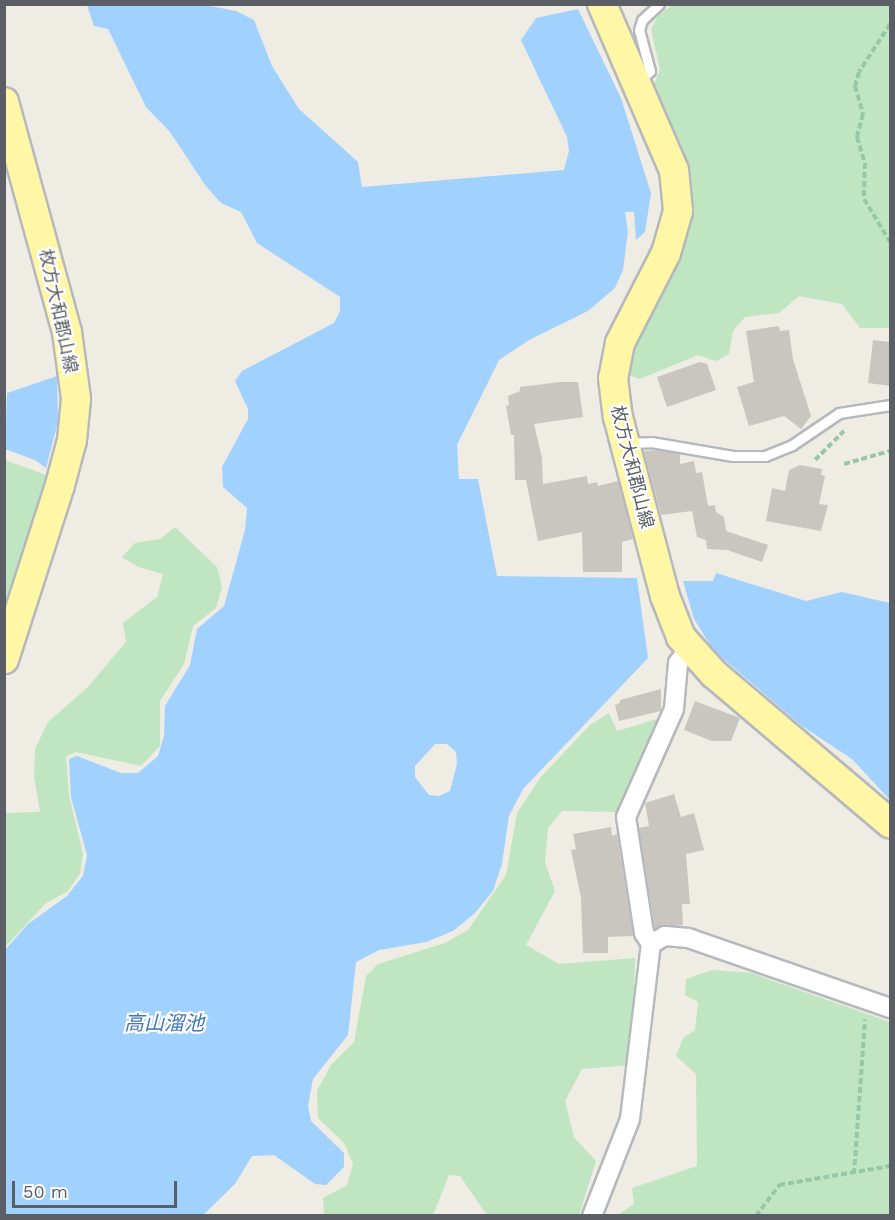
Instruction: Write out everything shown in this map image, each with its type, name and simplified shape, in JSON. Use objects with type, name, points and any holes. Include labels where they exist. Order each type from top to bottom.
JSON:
[{"type":"main road","name":"枚方大和郡山線","points":[[602,4],[674,170],[678,211],[666,253],[620,344],[613,378],[625,444],[665,596],[681,637],[714,674],[891,824]]},
{"type":"main road","name":"枚方大和郡山線","points":[[4,102],[67,332],[76,399],[72,440],[63,473],[4,659]]},
{"type":"street","points":[[592,1215],[630,1119],[651,944],[644,933],[626,817],[674,709],[678,663],[690,646]]},
{"type":"street","points":[[651,944],[665,936],[688,938],[891,1008]]},
{"type":"lane","points":[[636,83],[650,71],[639,30],[642,20],[659,4]]},
{"type":"lane","points":[[625,444],[651,442],[733,456],[765,456],[792,445],[839,413],[891,405]]},
{"type":"path","points":[[891,24],[859,72],[855,86],[863,114],[857,137],[865,163],[864,199],[891,242]]},
{"type":"path","points":[[844,464],[891,451]]},
{"type":"path","points":[[854,1174],[865,999]]},
{"type":"path","points":[[756,1215],[779,1185],[891,1166]]},
{"type":"green space","points":[[672,5],[890,5],[890,328],[860,328],[842,304],[799,296],[779,313],[745,317],[733,331],[729,354],[716,361],[698,355],[640,379],[628,375],[628,356],[682,247],[670,126],[653,87],[660,69],[651,30],[657,17]]},
{"type":"green space","points":[[4,460],[46,475],[5,610]]},
{"type":"green space","points":[[175,527],[217,567],[222,587],[216,608],[193,626],[184,664],[160,701],[160,746],[141,766],[76,752],[66,756],[69,795],[83,854],[80,874],[67,892],[46,903],[5,947],[5,813],[40,812],[34,776],[35,749],[48,722],[87,688],[126,642],[123,623],[157,597],[163,574],[138,567],[122,557],[135,543],[160,539]]},
{"type":"green space","points":[[609,713],[617,731],[664,717],[619,812],[562,811],[548,828],[545,862],[555,891],[526,945],[559,964],[635,958],[632,1065],[582,1069],[565,1101],[574,1137],[596,1161],[579,1215],[487,1215],[460,1176],[449,1175],[433,1215],[324,1215],[323,1198],[347,1185],[353,1164],[344,1143],[318,1118],[317,1091],[331,1065],[354,1042],[366,976],[378,964],[445,943],[468,930],[506,875],[517,813],[540,778],[590,725]]},
{"type":"green space","points":[[712,970],[751,973],[890,1022],[890,1215],[618,1215],[634,1204],[632,1188],[697,1166],[696,1074],[676,1056],[683,1038],[695,1030],[698,1002],[685,995],[686,979]]},
{"type":"water","name":"高山溜池","points":[[87,5],[205,5],[236,11],[254,20],[272,66],[299,109],[358,162],[362,187],[564,170],[569,151],[567,137],[521,40],[536,18],[578,9],[621,98],[651,193],[645,232],[636,240],[634,212],[625,212],[628,231],[623,270],[615,288],[588,311],[529,340],[499,360],[457,445],[459,479],[478,479],[497,576],[637,578],[648,658],[523,789],[509,816],[502,864],[493,891],[475,913],[453,931],[426,942],[379,950],[356,962],[348,1035],[313,1079],[308,1106],[311,1121],[344,1153],[344,1167],[326,1185],[315,1184],[274,1155],[252,1156],[235,1184],[203,1215],[5,1215],[5,950],[28,924],[67,896],[83,876],[87,855],[71,797],[69,759],[77,756],[121,773],[138,773],[158,756],[164,736],[165,706],[190,665],[197,629],[224,606],[245,530],[247,508],[223,487],[222,467],[248,419],[248,409],[235,381],[242,371],[334,323],[340,311],[340,297],[257,243],[241,212],[221,203],[205,185],[170,132],[146,107],[108,29],[94,26]],"holes":[[[435,744],[447,744],[456,752],[457,764],[450,791],[439,796],[429,795],[415,777],[415,766]]]},
{"type":"water","points":[[57,376],[58,422],[46,468],[35,460],[5,449],[7,393]]},
{"type":"water","points":[[716,573],[806,601],[842,592],[890,603],[890,800],[852,759],[802,726],[714,651],[694,619],[683,581],[713,581]]},
{"type":"building","points":[[779,326],[780,331],[789,330],[793,359],[811,416],[801,429],[784,416],[749,426],[737,387],[754,382],[746,331]]},
{"type":"building","points":[[873,340],[891,342],[891,386],[868,383]]},
{"type":"building","points":[[700,362],[707,364],[716,390],[667,407],[657,377]]},
{"type":"building","points":[[578,382],[583,417],[534,424],[542,458],[543,484],[587,476],[588,484],[597,482],[598,486],[618,481],[633,539],[622,542],[622,572],[583,572],[582,532],[538,541],[526,480],[515,480],[514,435],[511,435],[506,406],[509,405],[508,396],[520,391],[520,387]]},
{"type":"building","points":[[658,450],[680,454],[680,464],[694,461],[696,473],[702,472],[708,506],[715,505],[716,512],[724,517],[726,531],[768,545],[762,562],[727,550],[707,549],[706,540],[697,537],[692,511],[661,515],[644,451]]},
{"type":"building","points":[[800,465],[822,469],[821,475],[825,476],[819,504],[828,505],[821,531],[766,521],[772,488],[785,491],[789,470]]},
{"type":"building","points":[[661,689],[661,711],[619,721],[615,705],[620,703],[620,700]]},
{"type":"building","points":[[695,701],[740,718],[731,741],[712,741],[684,730]]},
{"type":"building","points":[[674,794],[681,817],[694,813],[704,850],[686,854],[690,904],[682,904],[683,925],[655,929],[639,828],[649,826],[645,803]]},
{"type":"building","points":[[611,827],[612,836],[617,834],[633,936],[608,937],[608,953],[583,953],[581,898],[571,850],[576,849],[573,834]]}]
